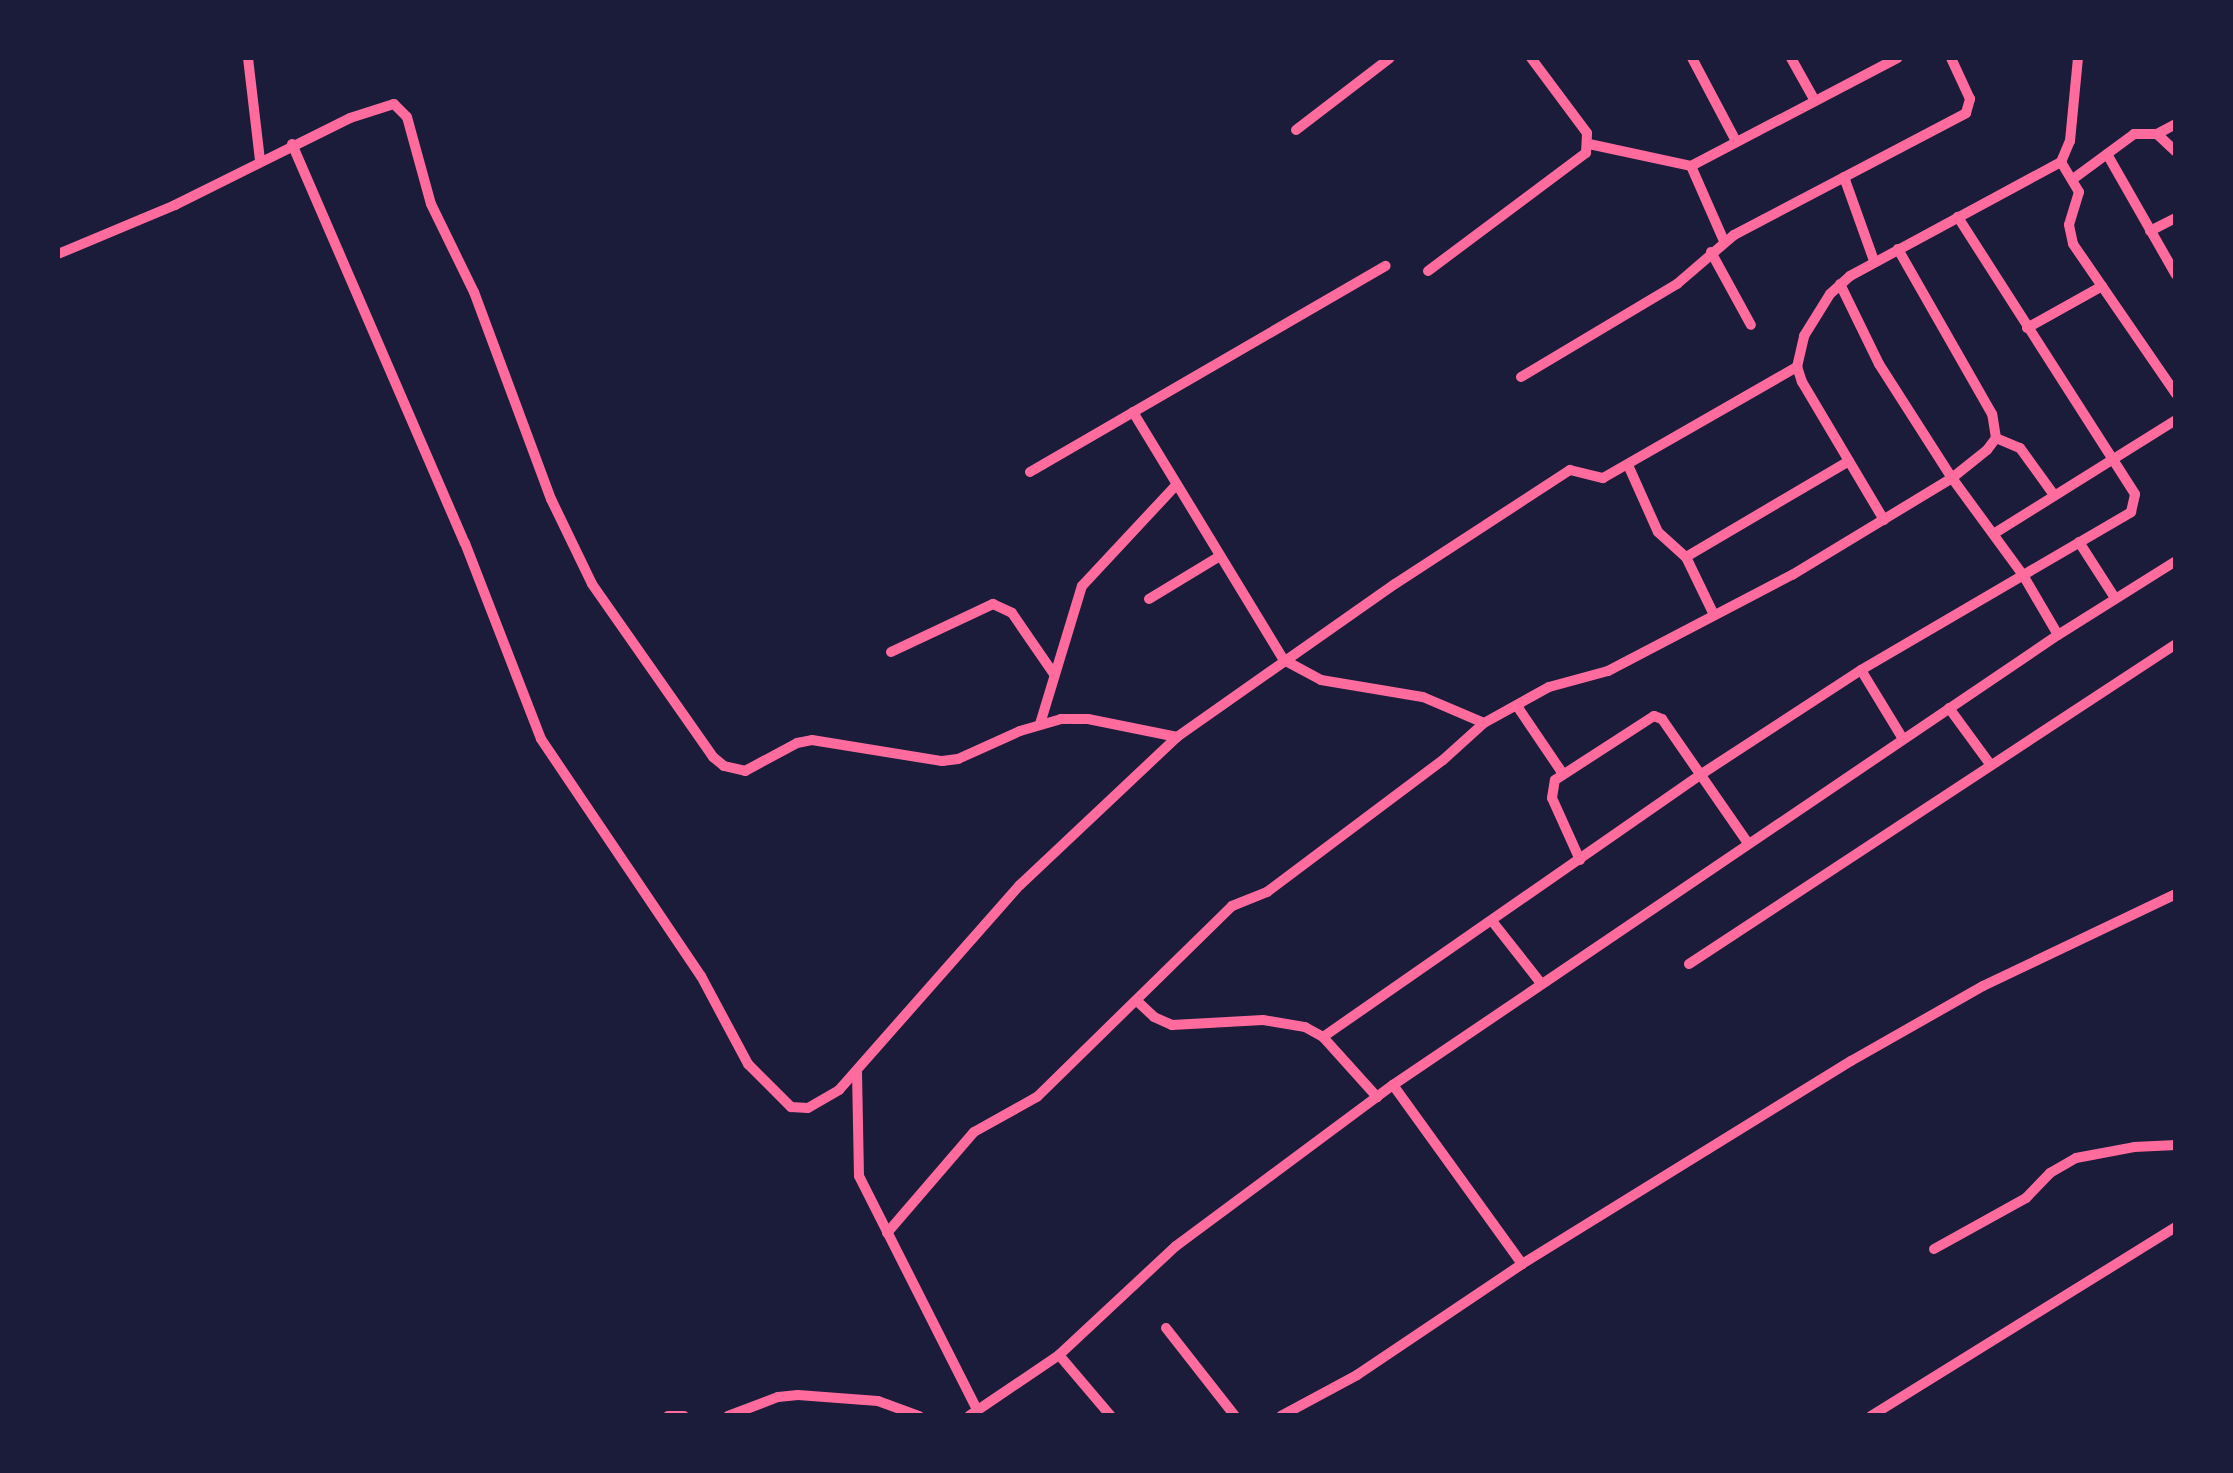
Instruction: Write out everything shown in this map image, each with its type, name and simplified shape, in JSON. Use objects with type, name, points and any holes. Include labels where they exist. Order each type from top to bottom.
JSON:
[{"type":"street","points":[[248,58],[260,160]]},
{"type":"street","points":[[1296,130],[1390,58]]},
{"type":"street","points":[[1428,271],[1580,159],[1589,144],[1587,133],[1531,58]]},
{"type":"street","points":[[1692,58],[1736,142]]},
{"type":"street","points":[[1791,58],[1815,101]]},
{"type":"street","points":[[1520,376],[1677,284],[1724,241],[1966,113],[1970,99],[1952,58]]},
{"type":"street","points":[[1884,520],[1797,367],[1804,336],[1840,284],[1898,248],[2061,162],[2070,142],[2078,58]]},
{"type":"street","points":[[1589,144],[1690,166],[1894,59]]},
{"type":"street","points":[[58,254],[175,204],[292,144],[394,104],[403,108],[431,204],[482,309],[564,528],[606,605],[724,766],[746,770],[798,743],[812,740],[942,761],[958,760],[1040,724],[1088,719],[1177,738]]},
{"type":"street","points":[[2074,180],[2134,134],[2157,134],[2176,124]]},
{"type":"street","points":[[2157,134],[2176,152]]},
{"type":"street","points":[[292,144],[555,764],[702,976],[748,1064],[784,1103],[808,1108],[825,1101],[857,1072],[1020,884],[1177,738],[1284,660],[1570,470],[1597,479],[1628,465],[1797,367]]},
{"type":"street","points":[[2108,154],[2176,275]]},
{"type":"street","points":[[2061,162],[2074,180],[2078,202],[2070,236],[2176,394]]},
{"type":"street","points":[[1690,166],[1724,241]]},
{"type":"street","points":[[1844,177],[1874,262]]},
{"type":"street","points":[[1324,1038],[1700,776],[1861,670],[2132,512],[2136,504],[2134,494],[1958,217]]},
{"type":"street","points":[[2150,232],[2176,218]]},
{"type":"street","points":[[1898,248],[1992,414],[1996,438]]},
{"type":"street","points":[[1711,252],[1751,325]]},
{"type":"street","points":[[1030,472],[1386,266]]},
{"type":"street","points":[[1840,284],[1879,364],[1952,478],[2023,575],[2058,635]]},
{"type":"street","points":[[2027,328],[2102,286]]},
{"type":"street","points":[[1133,412],[1284,660],[1321,680],[1423,697],[1484,723]]},
{"type":"street","points":[[1995,533],[2176,420]]},
{"type":"street","points":[[886,1233],[974,1132],[1037,1096],[1232,906],[1267,892],[1443,760],[1484,723],[1559,684],[1608,672],[1714,615],[1952,478],[1996,438]]},
{"type":"street","points":[[1996,438],[2020,448],[2054,495]]},
{"type":"street","points":[[1686,558],[1849,460]]},
{"type":"street","points":[[1628,465],[1658,532],[1686,558],[1714,615]]},
{"type":"street","points":[[1040,724],[1082,586],[1177,484]]},
{"type":"street","points":[[2078,542],[2114,598]]},
{"type":"street","points":[[1149,599],[1220,556]]},
{"type":"street","points":[[857,1072],[859,1176],[973,1413],[1058,1355],[1176,1246],[1377,1097],[1540,982],[2058,635],[2176,562]]},
{"type":"street","points":[[891,652],[993,604],[1012,612],[1054,674]]},
{"type":"street","points":[[1690,964],[2176,644]]},
{"type":"street","points":[[1861,670],[1903,739]]},
{"type":"street","points":[[1517,706],[1563,774]]},
{"type":"street","points":[[1949,708],[1990,764]]},
{"type":"street","points":[[1580,860],[1552,798],[1555,780],[1654,716],[1662,719],[1748,843]]},
{"type":"street","points":[[1281,1416],[1358,1375],[1522,1264],[1851,1061],[1983,986],[2176,894]]},
{"type":"street","points":[[1492,922],[1540,982]]},
{"type":"street","points":[[1137,1002],[1154,1017],[1172,1024],[1283,1020],[1324,1038],[1377,1097]]},
{"type":"street","points":[[1393,1086],[1522,1264]]},
{"type":"street","points":[[1934,1249],[2026,1198],[2050,1173],[2076,1158],[2134,1146],[2176,1145]]},
{"type":"street","points":[[1870,1416],[2176,1228]]},
{"type":"street","points":[[1166,1328],[1235,1416]]},
{"type":"street","points":[[1058,1355],[1111,1416]]},
{"type":"street","points":[[728,1416],[778,1397],[798,1395],[878,1401],[919,1416]]},
{"type":"street","points":[[668,1416],[684,1416]]}]
